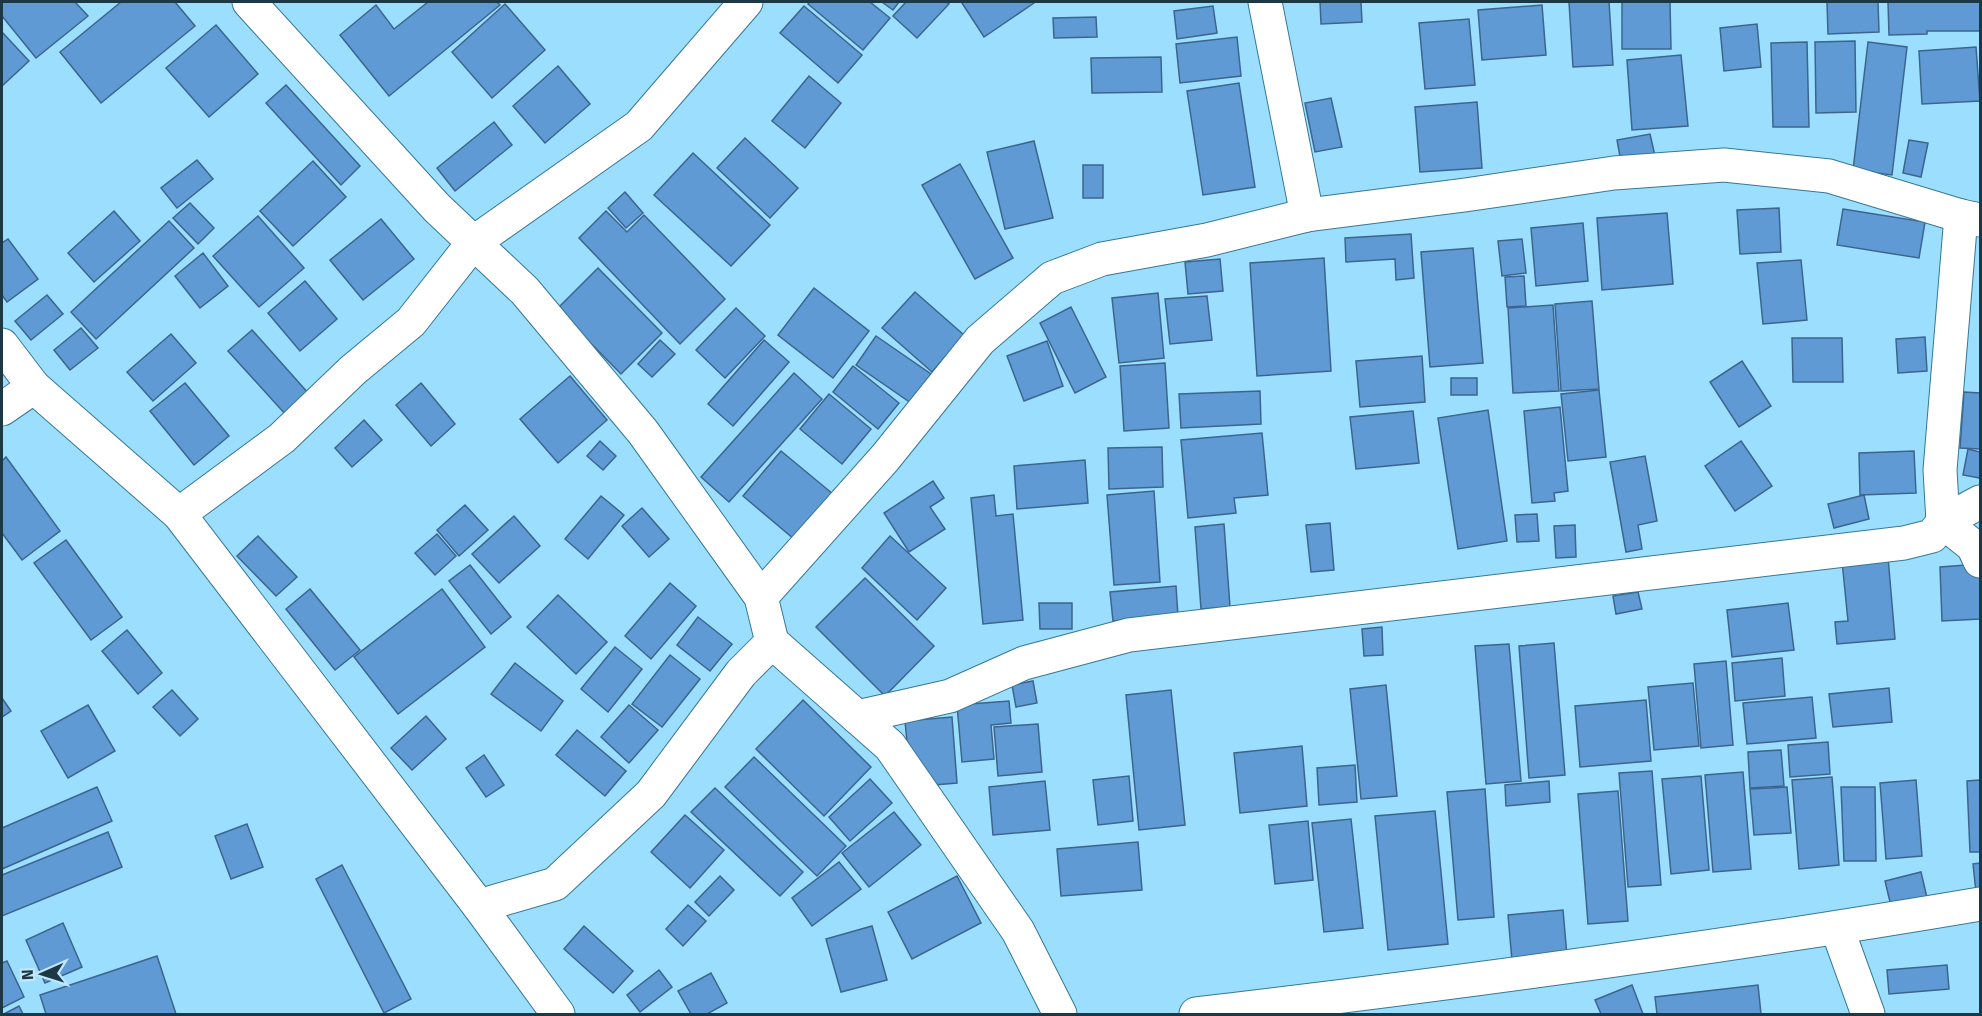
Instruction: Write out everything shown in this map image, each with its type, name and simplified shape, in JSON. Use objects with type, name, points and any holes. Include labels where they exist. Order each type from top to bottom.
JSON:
[{"type":"street","points":[[249,2],[437,208],[525,291],[643,432],[761,597],[772,642],[890,746],[1018,931],[1060,1014]]},
{"type":"street","points":[[178,514],[282,438],[353,370],[411,322],[474,243],[639,126],[746,2]]},
{"type":"street","points":[[1265,2],[1308,215]]},
{"type":"street","points":[[761,597],[885,458],[981,340],[1052,278],[1102,259],[1208,240],[1308,215],[1614,173],[1724,165],[1829,176],[1971,218],[1940,470],[1943,522],[1973,546],[1980,561]]},
{"type":"street","points":[[2,345],[34,387],[178,514],[479,906],[558,1014]]},
{"type":"street","points":[[2,409],[34,387]]},
{"type":"street","points":[[857,717],[950,696],[1024,663],[1130,635],[1904,543],[1932,536],[1943,522],[1980,502]]},
{"type":"street","points":[[479,906],[555,884],[651,794],[741,674],[772,642]]},
{"type":"street","points":[[1196,1014],[1389,1003],[1980,904]]},
{"type":"street","points":[[1837,928],[1868,1014]]},
{"type":"building","points":[[2,2],[75,2],[88,16],[36,58],[2,16]]},
{"type":"building","points":[[121,2],[175,2],[195,26],[101,103],[60,52]]},
{"type":"building","points":[[428,2],[497,2],[500,5],[389,96],[340,35],[376,5],[394,29]]},
{"type":"building","points":[[810,2],[870,2],[890,18],[863,50],[808,4]]},
{"type":"building","points":[[882,2],[899,2],[893,10]]},
{"type":"building","points":[[906,2],[946,2],[949,4],[917,38],[893,16]]},
{"type":"building","points":[[963,2],[1033,2],[1034,3],[984,37]]},
{"type":"building","points":[[1320,2],[1361,2],[1362,22],[1321,24]]},
{"type":"building","points":[[1569,2],[1609,2],[1613,65],[1573,67]]},
{"type":"building","points":[[1622,2],[1670,2],[1671,49],[1622,49]]},
{"type":"building","points":[[1827,2],[1878,2],[1879,32],[1828,34]]},
{"type":"building","points":[[1888,2],[1980,2],[1980,31],[1927,31],[1927,34],[1889,35]]},
{"type":"building","points":[[505,4],[545,50],[492,98],[452,52]]},
{"type":"building","points":[[1542,5],[1546,55],[1482,60],[1478,10]]},
{"type":"building","points":[[804,6],[862,55],[838,83],[780,33]]},
{"type":"building","points":[[1213,6],[1217,33],[1177,39],[1174,11]]},
{"type":"building","points":[[1096,17],[1097,37],[1054,38],[1053,18]]},
{"type":"building","points":[[1469,19],[1475,85],[1425,89],[1419,23]]},
{"type":"building","points":[[1757,24],[1761,67],[1724,71],[1720,28]]},
{"type":"building","points":[[216,25],[258,74],[209,117],[166,68]]},
{"type":"building","points":[[2,32],[29,61],[2,86]]},
{"type":"building","points":[[1237,37],[1241,76],[1180,83],[1176,44]]},
{"type":"building","points":[[1855,41],[1856,112],[1816,113],[1815,42]]},
{"type":"building","points":[[1807,42],[1809,127],[1773,127],[1771,43]]},
{"type":"building","points":[[1868,42],[1907,47],[1892,175],[1853,170]]},
{"type":"building","points":[[1976,47],[1980,101],[1922,104],[1919,51]]},
{"type":"building","points":[[1681,55],[1688,126],[1632,130],[1627,60]]},
{"type":"building","points":[[1161,57],[1162,92],[1092,93],[1091,58]]},
{"type":"building","points":[[558,66],[590,104],[545,143],[513,106]]},
{"type":"building","points":[[809,76],[841,103],[805,148],[772,121]]},
{"type":"building","points":[[1239,83],[1255,187],[1203,195],[1187,91]]},
{"type":"building","points":[[286,85],[360,166],[341,185],[266,103]]},
{"type":"building","points":[[1331,98],[1342,147],[1315,152],[1305,103]]},
{"type":"building","points":[[1477,102],[1482,168],[1420,172],[1415,107]]},
{"type":"building","points":[[494,122],[512,145],[455,191],[437,168]]},
{"type":"building","points":[[1650,134],[1655,156],[1621,162],[1617,140]]},
{"type":"building","points":[[745,138],[798,188],[770,218],[717,168]]},
{"type":"building","points":[[1909,140],[1928,143],[1921,177],[1903,173]]},
{"type":"building","points":[[1034,141],[1053,218],[1005,229],[987,152]]},
{"type":"building","points":[[693,153],[770,225],[731,266],[654,195]]},
{"type":"building","points":[[197,160],[213,179],[177,208],[161,188]]},
{"type":"building","points":[[313,161],[346,197],[293,246],[260,211]]},
{"type":"building","points":[[960,164],[1013,258],[975,279],[922,185]]},
{"type":"building","points":[[1083,165],[1103,165],[1103,198],[1083,198]]},
{"type":"building","points":[[625,192],[643,213],[626,228],[608,208]]},
{"type":"building","points":[[190,203],[214,228],[198,244],[173,218]]},
{"type":"building","points":[[1779,208],[1781,252],[1740,254],[1737,210]]},
{"type":"building","points":[[1843,209],[1925,222],[1919,258],[1837,245]]},
{"type":"building","points":[[114,211],[140,241],[94,282],[68,253]]},
{"type":"building","points":[[606,211],[627,232],[644,215],[725,299],[680,344],[579,238]]},
{"type":"building","points":[[1667,213],[1673,284],[1602,290],[1597,218]]},
{"type":"building","points":[[258,216],[304,268],[259,307],[213,256]]},
{"type":"building","points":[[381,219],[414,259],[363,300],[330,260]]},
{"type":"building","points":[[169,221],[194,248],[96,339],[71,312]]},
{"type":"building","points":[[1583,223],[1588,281],[1536,286],[1531,228]]},
{"type":"building","points":[[1411,234],[1414,278],[1396,280],[1395,259],[1346,262],[1345,238]]},
{"type":"building","points":[[8,239],[38,279],[7,302],[2,295],[2,243]]},
{"type":"building","points":[[1522,239],[1526,273],[1502,276],[1498,241]]},
{"type":"building","points":[[1473,248],[1483,363],[1430,367],[1421,252]]},
{"type":"building","points":[[203,253],[228,286],[200,308],[175,276]]},
{"type":"building","points":[[1324,258],[1331,371],[1257,376],[1250,263]]},
{"type":"building","points":[[1220,259],[1223,291],[1188,294],[1185,262]]},
{"type":"building","points":[[1801,260],[1807,320],[1763,324],[1757,263]]},
{"type":"building","points":[[598,268],[662,333],[621,374],[557,309]]},
{"type":"building","points":[[1524,276],[1526,306],[1507,307],[1505,277]]},
{"type":"building","points":[[305,281],[337,319],[300,351],[268,313]]},
{"type":"building","points":[[814,288],[869,331],[833,378],[778,335]]},
{"type":"building","points":[[915,292],[964,335],[932,372],[882,328]]},
{"type":"building","points":[[1158,293],[1164,358],[1119,363],[1112,298]]},
{"type":"building","points":[[47,295],[63,314],[31,340],[15,321]]},
{"type":"building","points":[[1207,296],[1212,340],[1170,344],[1165,299]]},
{"type":"building","points":[[1592,301],[1599,389],[1561,391],[1555,304]]},
{"type":"building","points":[[1553,305],[1559,391],[1513,393],[1508,308]]},
{"type":"building","points":[[1071,307],[1106,377],[1075,393],[1040,323]]},
{"type":"building","points":[[736,308],[765,336],[725,378],[696,350]]},
{"type":"building","points":[[81,328],[98,348],[70,370],[54,350]]},
{"type":"building","points":[[252,330],[309,394],[286,415],[228,351]]},
{"type":"building","points":[[171,334],[196,363],[153,401],[127,372]]},
{"type":"building","points":[[876,336],[931,374],[911,403],[856,365]]},
{"type":"building","points":[[1925,337],[1927,371],[1898,373],[1896,339]]},
{"type":"building","points":[[1792,338],[1842,338],[1843,382],[1793,382]]},
{"type":"building","points":[[660,340],[675,354],[652,377],[638,364]]},
{"type":"building","points":[[764,340],[789,362],[733,426],[708,404]]},
{"type":"building","points":[[1047,341],[1063,386],[1024,401],[1007,356]]},
{"type":"building","points":[[1422,356],[1425,402],[1360,407],[1356,361]]},
{"type":"building","points":[[1742,361],[1771,406],[1739,427],[1710,382]]},
{"type":"building","points":[[1165,363],[1169,428],[1124,431],[1120,366]]},
{"type":"building","points":[[853,366],[899,403],[878,429],[833,392]]},
{"type":"building","points":[[794,373],[822,399],[729,502],[701,477]]},
{"type":"building","points":[[570,376],[607,420],[558,463],[520,419]]},
{"type":"building","points":[[1451,378],[1477,378],[1477,395],[1451,395]]},
{"type":"building","points":[[185,383],[229,436],[194,465],[150,411]]},
{"type":"building","points":[[421,383],[455,424],[431,446],[396,405]]},
{"type":"building","points":[[1599,390],[1606,457],[1568,461],[1561,394]]},
{"type":"building","points":[[1260,391],[1261,424],[1181,428],[1179,394]]},
{"type":"building","points":[[1964,392],[1980,393],[1980,449],[1960,448]]},
{"type":"building","points":[[829,394],[871,429],[842,464],[800,429]]},
{"type":"building","points":[[1560,407],[1568,491],[1554,493],[1555,501],[1532,503],[1524,411]]},
{"type":"building","points":[[1488,410],[1507,541],[1458,549],[1438,418]]},
{"type":"building","points":[[1413,411],[1419,463],[1356,469],[1350,417]]},
{"type":"building","points":[[364,420],[382,440],[352,467],[335,448]]},
{"type":"building","points":[[1262,433],[1268,495],[1234,498],[1236,513],[1188,518],[1181,440]]},
{"type":"building","points":[[600,441],[616,456],[603,470],[587,456]]},
{"type":"building","points":[[1741,441],[1772,486],[1735,511],[1705,466]]},
{"type":"building","points":[[1162,447],[1163,487],[1109,489],[1108,448]]},
{"type":"building","points":[[1968,449],[1980,452],[1980,478],[1963,475]]},
{"type":"building","points":[[781,451],[839,499],[801,545],[743,496]]},
{"type":"building","points":[[1914,451],[1916,493],[1860,495],[1859,453]]},
{"type":"building","points":[[1645,456],[1657,521],[1638,525],[1642,549],[1626,552],[1610,462]]},
{"type":"building","points":[[6,457],[60,531],[22,560],[2,533],[2,461]]},
{"type":"building","points":[[1085,460],[1088,503],[1017,509],[1014,466]]},
{"type":"building","points":[[933,481],[944,498],[930,507],[945,529],[909,552],[884,513]]},
{"type":"building","points":[[1154,491],[1160,582],[1114,585],[1107,495]]},
{"type":"building","points":[[994,495],[996,516],[1013,514],[1023,620],[983,624],[971,498]]},
{"type":"building","points":[[1864,495],[1869,519],[1834,528],[1828,504]]},
{"type":"building","points":[[601,496],[624,515],[588,559],[565,539]]},
{"type":"building","points":[[465,505],[488,530],[459,556],[437,530]]},
{"type":"building","points":[[642,508],[669,539],[649,557],[622,526]]},
{"type":"building","points":[[1537,514],[1539,541],[1517,542],[1515,515]]},
{"type":"building","points":[[514,516],[540,546],[499,583],[472,554]]},
{"type":"building","points":[[1330,523],[1334,570],[1311,572],[1306,525]]},
{"type":"building","points":[[1224,524],[1230,607],[1201,609],[1195,527]]},
{"type":"building","points":[[1575,525],[1576,557],[1556,558],[1554,526]]},
{"type":"building","points":[[437,534],[456,556],[435,575],[415,553]]},
{"type":"building","points":[[258,536],[297,577],[276,596],[237,556]]},
{"type":"building","points":[[890,536],[946,588],[917,620],[862,568]]},
{"type":"building","points":[[66,540],[122,617],[91,640],[34,563]]},
{"type":"building","points":[[1888,557],[1895,639],[1837,644],[1835,622],[1848,621],[1842,561]]},
{"type":"building","points":[[1980,564],[1980,619],[1942,621],[1940,567]]},
{"type":"building","points":[[470,565],[511,617],[491,634],[449,581]]},
{"type":"building","points":[[865,578],[934,646],[885,696],[816,627]]},
{"type":"building","points":[[670,583],[696,606],[651,659],[625,636]]},
{"type":"building","points":[[1176,586],[1178,616],[1113,621],[1110,592]]},
{"type":"building","points":[[310,589],[360,650],[335,670],[286,609]]},
{"type":"building","points":[[442,589],[485,647],[398,714],[354,657]]},
{"type":"building","points":[[1638,592],[1642,609],[1616,614],[1613,596]]},
{"type":"building","points":[[558,595],[607,642],[576,674],[527,627]]},
{"type":"building","points":[[1039,603],[1072,603],[1072,629],[1040,629]]},
{"type":"building","points":[[1788,603],[1794,650],[1732,657],[1727,610]]},
{"type":"building","points":[[698,617],[732,644],[710,671],[677,645]]},
{"type":"building","points":[[1382,627],[1383,655],[1364,656],[1362,629]]},
{"type":"building","points":[[127,630],[162,673],[138,694],[102,651]]},
{"type":"building","points":[[1554,643],[1565,775],[1529,778],[1519,646]]},
{"type":"building","points":[[1509,644],[1521,781],[1486,784],[1475,646]]},
{"type":"building","points":[[615,647],[642,669],[608,712],[581,689]]},
{"type":"building","points":[[670,655],[700,679],[662,727],[632,704]]},
{"type":"building","points":[[1782,658],[1785,696],[1735,701],[1732,663]]},
{"type":"building","points":[[1726,661],[1733,745],[1701,748],[1694,664]]},
{"type":"building","points":[[515,663],[563,701],[541,731],[491,694]]},
{"type":"building","points":[[1033,681],[1037,703],[1016,707],[1012,685]]},
{"type":"building","points":[[1693,683],[1699,746],[1654,750],[1648,687]]},
{"type":"building","points":[[1386,685],[1397,796],[1361,799],[1350,689]]},
{"type":"building","points":[[1889,688],[1892,722],[1833,727],[1829,694]]},
{"type":"building","points":[[172,690],[198,719],[180,736],[153,707]]},
{"type":"building","points":[[1171,690],[1185,825],[1139,830],[1126,695]]},
{"type":"building","points":[[1812,697],[1816,738],[1747,744],[1743,703]]},
{"type":"building","points":[[2,698],[11,711],[2,717]]},
{"type":"building","points":[[803,700],[871,767],[824,816],[756,749]]},
{"type":"building","points":[[1646,700],[1651,761],[1580,767],[1575,706]]},
{"type":"building","points":[[1009,701],[1011,723],[991,725],[994,759],[962,762],[957,705]]},
{"type":"building","points":[[88,705],[115,751],[68,778],[41,731]]},
{"type":"building","points":[[629,705],[658,730],[629,763],[601,737]]},
{"type":"building","points":[[426,716],[446,739],[412,770],[391,748]]},
{"type":"building","points":[[952,717],[957,783],[922,786],[908,753],[905,721]]},
{"type":"building","points":[[1038,724],[1042,772],[998,776],[994,727]]},
{"type":"building","points":[[577,730],[626,771],[605,796],[556,755]]},
{"type":"building","points":[[1828,742],[1830,774],[1790,777],[1788,745]]},
{"type":"building","points":[[1302,746],[1307,806],[1240,813],[1234,753]]},
{"type":"building","points":[[1781,750],[1784,786],[1750,788],[1748,752]]},
{"type":"building","points":[[484,755],[504,785],[486,797],[466,768]]},
{"type":"building","points":[[754,757],[846,846],[817,876],[725,787]]},
{"type":"building","points":[[1355,765],[1357,802],[1319,805],[1317,768]]},
{"type":"building","points":[[1652,771],[1661,885],[1628,887],[1619,773]]},
{"type":"building","points":[[1743,772],[1751,869],[1713,872],[1705,775]]},
{"type":"building","points":[[1129,776],[1133,821],[1098,825],[1093,780]]},
{"type":"building","points":[[1701,776],[1709,870],[1671,874],[1662,779]]},
{"type":"building","points":[[1832,777],[1839,865],[1799,869],[1792,780]]},
{"type":"building","points":[[870,779],[892,803],[850,841],[829,817]]},
{"type":"building","points":[[1916,780],[1922,856],[1886,859],[1880,783]]},
{"type":"building","points":[[1980,780],[1980,852],[1970,852],[1967,781]]},
{"type":"building","points":[[1045,781],[1050,830],[993,835],[989,787]]},
{"type":"building","points":[[1549,781],[1550,802],[1506,806],[1505,785]]},
{"type":"building","points":[[97,787],[112,821],[2,869],[2,828]]},
{"type":"building","points":[[1787,787],[1791,833],[1754,835],[1750,789]]},
{"type":"building","points":[[1841,787],[1875,787],[1876,861],[1844,861]]},
{"type":"building","points":[[715,788],[803,872],[780,896],[691,812]]},
{"type":"building","points":[[1485,789],[1494,917],[1458,920],[1447,792]]},
{"type":"building","points":[[1618,791],[1628,921],[1588,924],[1578,794]]},
{"type":"building","points":[[1435,811],[1448,944],[1388,950],[1375,816]]},
{"type":"building","points":[[894,812],[921,845],[869,887],[842,853]]},
{"type":"building","points":[[685,815],[724,850],[690,888],[651,852]]},
{"type":"building","points":[[1351,819],[1363,928],[1324,932],[1312,823]]},
{"type":"building","points":[[1308,821],[1313,880],[1275,884],[1269,825]]},
{"type":"building","points":[[247,824],[263,867],[231,879],[215,836]]},
{"type":"building","points":[[108,832],[122,867],[2,916],[2,875]]},
{"type":"building","points":[[1138,842],[1142,890],[1061,896],[1057,849]]},
{"type":"building","points":[[839,862],[861,889],[812,926],[792,898]]},
{"type":"building","points":[[1980,863],[1980,892],[1976,892],[1973,864]]},
{"type":"building","points":[[342,865],[411,999],[384,1013],[316,879]]},
{"type":"building","points":[[1921,872],[1928,902],[1892,910],[1885,881]]},
{"type":"building","points":[[720,876],[734,890],[709,916],[695,902]]},
{"type":"building","points":[[957,876],[981,923],[912,959],[888,912]]},
{"type":"building","points":[[688,905],[706,921],[683,946],[666,929]]},
{"type":"building","points":[[1563,910],[1567,956],[1512,961],[1508,915]]},
{"type":"building","points":[[63,923],[82,967],[45,983],[26,940]]},
{"type":"building","points":[[584,926],[633,971],[613,993],[564,949]]},
{"type":"building","points":[[872,926],[887,980],[841,992],[826,939]]},
{"type":"building","points":[[157,956],[176,1014],[46,1014],[40,995]]},
{"type":"building","points":[[7,961],[24,997],[2,1008],[2,963]]},
{"type":"building","points":[[1947,965],[1949,989],[1889,994],[1887,970]]},
{"type":"building","points":[[659,970],[672,987],[640,1012],[627,995]]},
{"type":"building","points":[[711,973],[727,1003],[707,1014],[691,1014],[678,991]]},
{"type":"building","points":[[1632,985],[1643,1014],[1601,1014],[1595,1000]]},
{"type":"building","points":[[1758,985],[1761,1014],[1657,1014],[1655,997]]},
{"type":"building","points":[[19,1006],[23,1014],[4,1014]]}]
